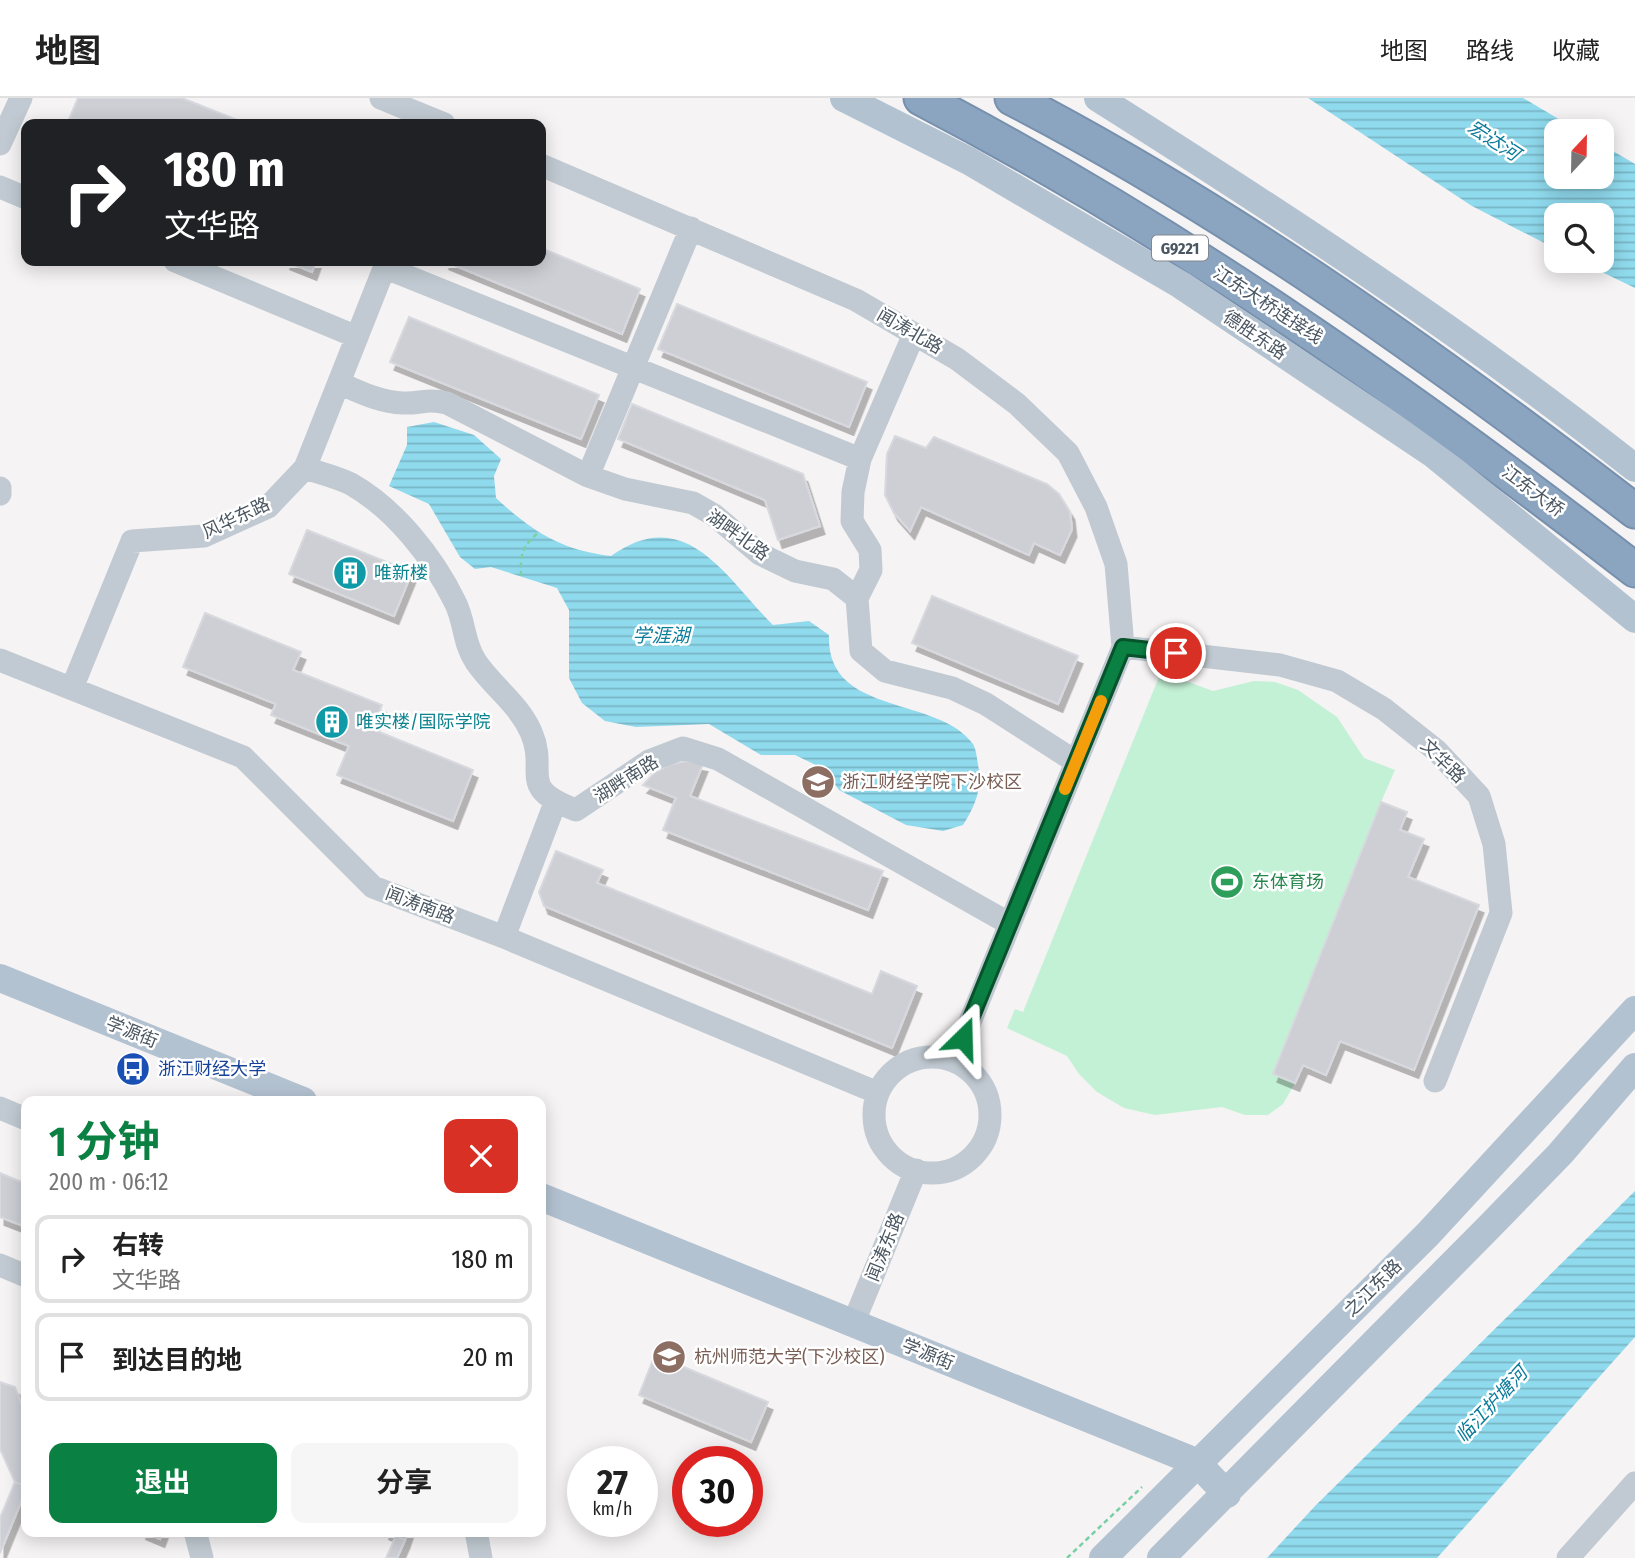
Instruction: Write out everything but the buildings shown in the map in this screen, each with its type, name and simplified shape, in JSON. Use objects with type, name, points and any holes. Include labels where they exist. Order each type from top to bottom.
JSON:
[{"type":"highway","name":"江东大桥连接线","points":[[921,98],[1126,213],[1300,325],[1429,415]]},
{"type":"highway","name":"G9221","points":[[1012,98],[1212,211],[1455,380],[1635,511]]},
{"type":"highway","name":"江东大桥","points":[[1429,415],[1635,570]]},
{"type":"main road","name":"德胜东路","points":[[844,98],[969,161],[1181,285],[1432,453],[1635,619]]},
{"type":"main road","points":[[1098,98],[1300,226],[1569,416],[1635,468]]},
{"type":"main road","name":"学源街","points":[[0,978],[291,1096]]},
{"type":"main road","points":[[0,998],[245,1096]]},
{"type":"main road","name":"之江东路","points":[[1103,1558],[1188,1470],[1428,1234],[1635,1010]]},
{"type":"main road","points":[[1161,1558],[1560,1154],[1635,1067]]},
{"type":"main road","name":"学源街","points":[[546,1199],[853,1324],[1188,1470],[1221,1500]]},
{"type":"main road","points":[[546,1216],[1157,1461],[1188,1470]]},
{"type":"street","points":[[0,144],[20,98]]},
{"type":"street","points":[[381,98],[430,119]]},
{"type":"street","name":"闻涛北路","points":[[546,166],[856,300],[957,359],[1017,404],[1068,453],[1096,507],[1116,565],[1123,647]]},
{"type":"street","points":[[0,187],[21,196]]},
{"type":"street","points":[[588,475],[691,228]]},
{"type":"street","points":[[186,266],[357,337]]},
{"type":"street","name":"风华东路","points":[[72,688],[132,541],[204,536],[268,507],[305,468],[384,266]]},
{"type":"street","points":[[390,266],[860,459]]},
{"type":"street","points":[[914,334],[860,459],[853,492],[852,521],[870,550],[871,570],[857,598],[857,631],[862,651],[885,671],[952,688],[986,705],[1076,762]]},
{"type":"street","name":"湖畔北路","points":[[339,383],[382,401],[407,404],[427,399],[447,403],[588,475],[625,489],[693,503],[714,514],[760,554],[795,571],[833,579],[857,598]]},
{"type":"street","points":[[305,468],[350,484],[397,520],[432,564],[457,604],[463,637],[476,662],[517,708],[532,735],[536,782],[555,803],[504,937]]},
{"type":"street","points":[[0,488],[0,494]]},
{"type":"street","points":[[954,1061],[1123,647]]},
{"type":"street","name":"文华路","points":[[1123,647],[1280,665],[1337,681],[1384,709],[1437,751],[1479,796],[1494,844],[1501,913],[1436,1082]]},
{"type":"street","name":"闻涛南路","points":[[2,668],[72,688],[243,757],[373,887],[504,937],[878,1093]]},
{"type":"street","name":"湖畔南路","points":[[555,803],[576,810],[649,761],[683,748],[718,759],[1010,924]]},
{"type":"street","points":[[936,1056],[954,1061],[971,1071],[983,1086],[989,1105],[990,1124],[977,1150],[955,1168],[936,1172],[916,1170],[899,1162],[880,1140],[874,1112],[878,1093],[887,1077],[909,1062],[936,1056]]},
{"type":"street","points":[[0,1108],[21,1117]]},
{"type":"street","name":"闻涛东路","points":[[853,1324],[916,1170]]},
{"type":"street","points":[[0,1265],[21,1274]]},
{"type":"street","points":[[1568,1558],[1635,1483]]},
{"type":"street","points":[[197,1537],[202,1558]]},
{"type":"street","points":[[477,1537],[481,1558]]},
{"type":"path","points":[[521,576],[520,556],[525,544],[538,532]]},
{"type":"green space","name":"东体育场","points":[[1161,672],[1213,691],[1254,681],[1275,682],[1298,690],[1337,717],[1364,758],[1395,770],[1381,802],[1407,812],[1295,1083],[1283,1104],[1268,1115],[1245,1115],[1222,1107],[1155,1115],[1124,1108],[1097,1092],[1079,1074],[1067,1056],[1007,1028],[1015,1009],[1023,1012]]},
{"type":"water","name":"宏达河","points":[[1308,98],[1523,98],[1559,119],[1544,119],[1544,189],[1614,189],[1614,152],[1635,164],[1635,288],[1604,273],[1614,273],[1614,203],[1544,203],[1544,243],[1472,206]]},
{"type":"water","name":"学涯湖","points":[[434,422],[474,435],[501,459],[494,476],[496,498],[535,530],[562,544],[611,556],[638,542],[661,537],[683,542],[721,568],[773,625],[809,621],[829,635],[833,661],[845,680],[864,693],[935,718],[957,729],[973,744],[979,773],[977,796],[963,825],[943,831],[906,825],[839,790],[824,769],[795,755],[761,755],[709,724],[636,727],[605,721],[582,703],[569,678],[569,610],[557,588],[491,567],[475,569],[460,557],[429,504],[389,486],[407,445],[407,427]]},
{"type":"water","name":"临江护塘河","points":[[1635,1191],[1635,1337],[1437,1558],[1267,1558],[1316,1505]]},
{"type":"slow traffic","points":[[1065,789],[1101,701]]},
{"type":"place","name":"唯新楼","points":[[350,573]]},
{"type":"place","name":"唯实楼/国际学院","points":[[332,722]]},
{"type":"place","name":"浙江财经学院下沙校区","points":[[818,782]]},
{"type":"place","name":"东体育场","points":[[1227,882]]},
{"type":"place","name":"浙江财经大学","points":[[133,1069]]},
{"type":"place","name":"杭州师范大学(下沙校区)","points":[[669,1357]]},
{"type":"route","points":[[963,1038],[1123,647],[1176,653]]}]
